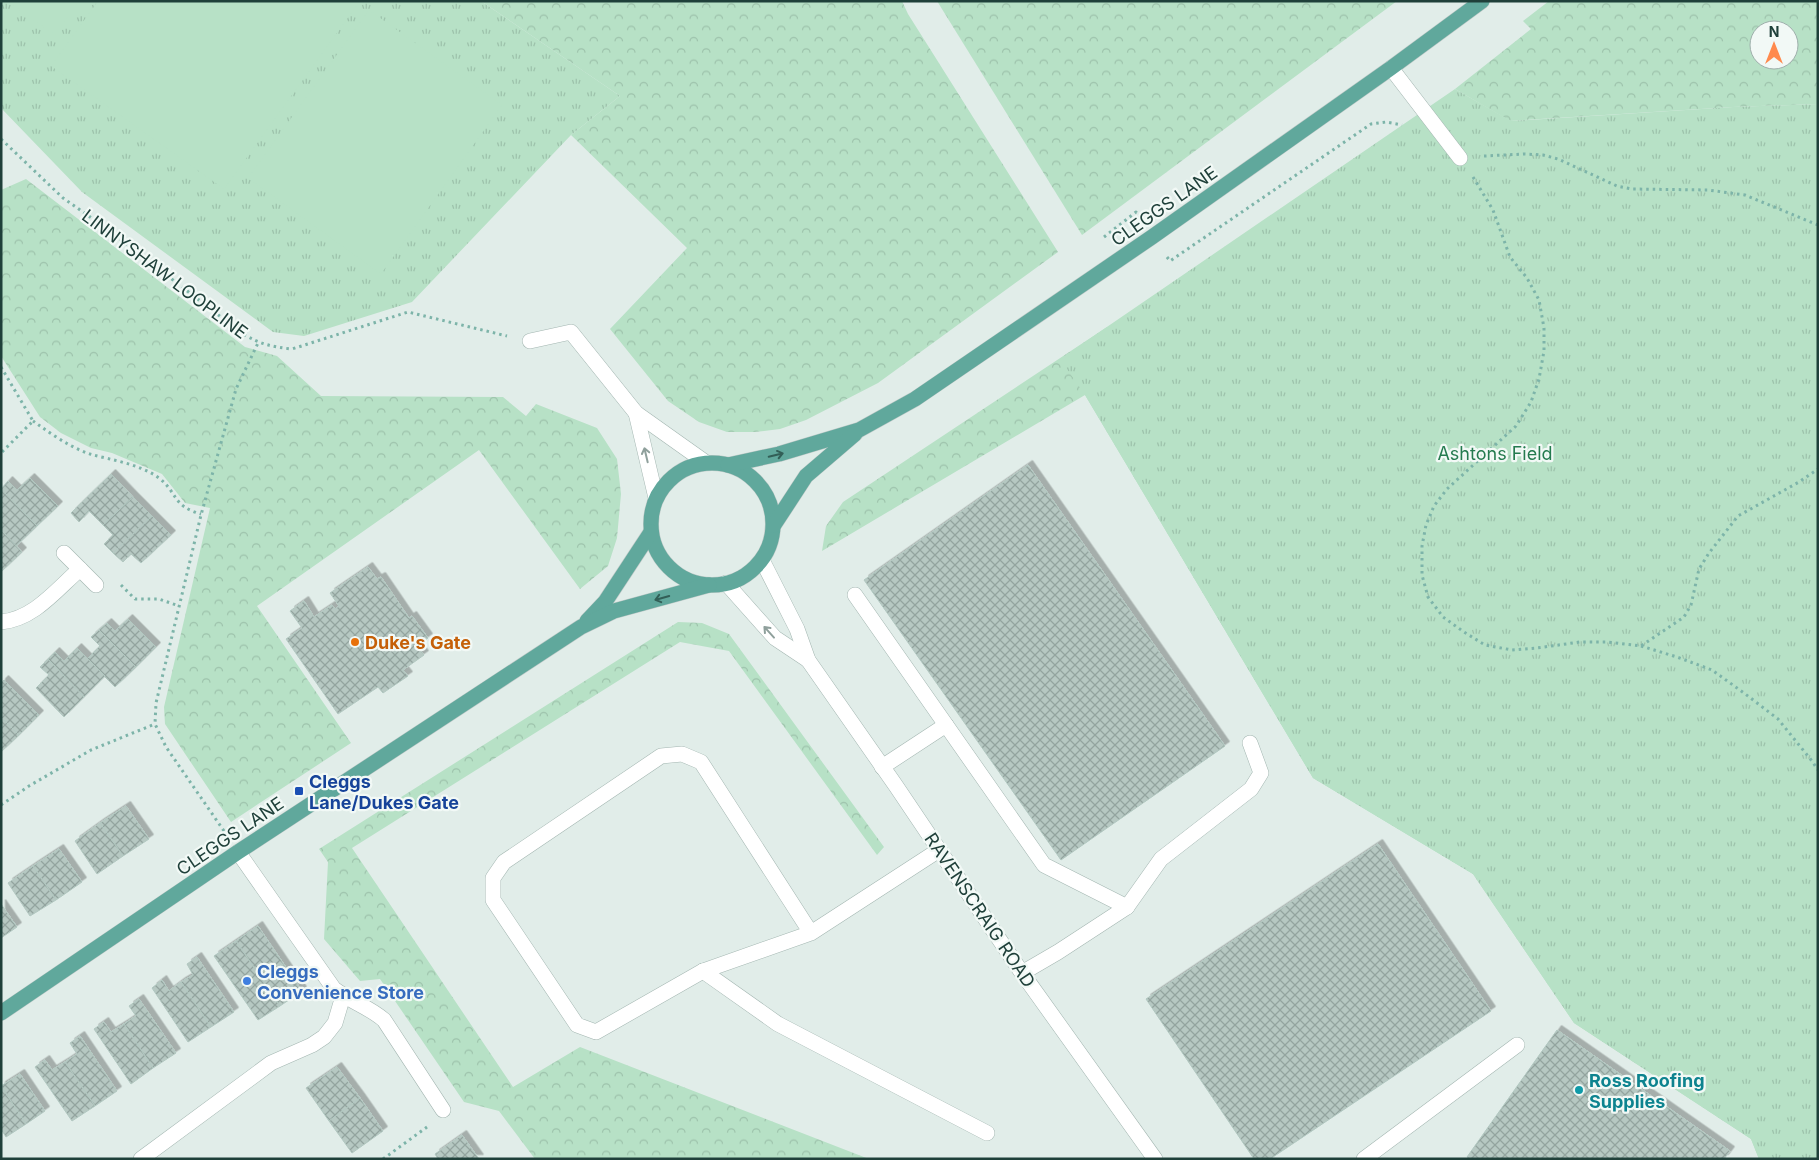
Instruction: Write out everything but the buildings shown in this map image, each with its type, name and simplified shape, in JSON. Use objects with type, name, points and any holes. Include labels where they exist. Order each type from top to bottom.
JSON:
[{"type":"main road","name":"CLEGGS LANE","points":[[728,465],[779,454],[859,430],[914,399],[1152,237],[1391,68],[1482,1]]},
{"type":"main road","name":"CLEGGS LANE","points":[[774,525],[806,476],[859,430]]},
{"type":"main road","points":[[704,462],[738,468],[752,477],[763,489],[771,506],[774,525],[771,543],[762,560],[749,573],[726,584],[709,585],[688,581],[670,570],[658,553],[651,532],[651,514],[656,498],[668,480],[684,469],[704,462]]},
{"type":"main road","name":"CLEGGS LANE","points":[[581,627],[605,602],[651,532]]},
{"type":"main road","name":"CLEGGS LANE","points":[[1,1013],[238,852],[581,627],[614,612],[709,585]]},
{"type":"street","points":[[1391,68],[1460,158]]},
{"type":"street","points":[[530,341],[571,332],[636,413],[704,462]]},
{"type":"street","points":[[636,413],[656,498]]},
{"type":"street","points":[[64,553],[96,585]]},
{"type":"street","name":"RAVENSCRAIG ROAD","points":[[762,560],[797,629],[808,660],[1022,973],[1155,1159]]},
{"type":"street","points":[[1,622],[14,621],[31,613],[80,569]]},
{"type":"street","name":"RAVENSCRAIG ROAD","points":[[726,584],[775,638],[808,660]]},
{"type":"street","points":[[855,595],[1044,865],[1126,907]]},
{"type":"street","points":[[882,767],[946,725]]},
{"type":"street","points":[[1022,973],[1058,952],[1126,907],[1161,859],[1251,789],[1261,774],[1250,743]]},
{"type":"street","points":[[811,933],[700,762],[682,754],[661,756],[504,862],[493,878],[493,900],[577,1025],[596,1032],[702,971],[811,933],[939,850]]},
{"type":"street","points":[[238,852],[334,989],[343,996],[378,1014],[384,1020],[444,1110]]},
{"type":"street","points":[[702,971],[778,1024],[987,1133]]},
{"type":"street","points":[[141,1159],[271,1063],[312,1045],[324,1037],[335,1023],[343,996]]},
{"type":"street","points":[[1364,1159],[1517,1045]]},
{"type":"path","points":[[1170,261],[1371,124],[1391,123],[1410,128]]},
{"type":"path","name":"LINNYSHAW LOOPLINE","points":[[1,139],[63,198],[103,226],[243,334],[258,343],[276,348],[292,349],[408,312],[530,341]]},
{"type":"path","points":[[1818,225],[1746,194],[1708,190],[1632,190],[1617,186],[1558,159],[1543,155],[1525,154],[1460,158],[1493,210],[1510,257],[1527,278],[1539,300],[1544,328],[1544,352],[1539,380],[1532,402],[1516,426],[1447,489],[1434,506],[1426,525],[1422,546],[1422,575],[1428,597],[1443,617],[1485,644],[1512,650],[1580,642],[1608,642],[1641,646],[1712,670],[1778,718],[1818,770]]},
{"type":"path","points":[[1096,242],[1136,212]]},
{"type":"path","points":[[238,852],[166,747],[155,724],[156,703],[201,514],[236,389],[258,343]]},
{"type":"path","points":[[1,367],[33,421],[57,438],[89,454],[113,459],[153,475],[160,479],[182,507],[188,511],[201,514]]},
{"type":"path","points":[[1,453],[33,421]]},
{"type":"path","points":[[1641,646],[1684,617],[1691,605],[1699,569],[1738,516],[1818,470]]},
{"type":"path","points":[[96,585],[119,584],[135,599],[159,599],[179,606]]},
{"type":"path","points":[[1,805],[29,786],[91,750],[155,724]]},
{"type":"path","points":[[384,1158],[430,1125],[444,1110]]},
{"type":"green space","points":[[1,1],[481,1],[620,96],[571,135],[412,302],[304,336],[273,332],[82,192],[1,108]]},
{"type":"green space","points":[[7,1],[79,1],[55,35]]},
{"type":"green space","points":[[98,1],[360,1],[224,189],[51,66]]},
{"type":"green space","points":[[481,1],[902,1],[908,14],[1058,252],[878,383],[806,420],[780,429],[755,432],[727,432],[699,422],[668,401],[610,329],[687,248],[571,135],[620,96]]},
{"type":"green space","points":[[937,1],[1397,1],[1082,235]]},
{"type":"green space","points":[[1549,1],[1818,1],[1818,104],[1733,107],[1510,121],[1455,89],[1531,29],[1523,21]]},
{"type":"green space","points":[[369,10],[502,105],[381,274],[248,178]]},
{"type":"green space","name":"Ashtons Field","points":[[1455,89],[1511,121],[1733,107],[1818,104],[1818,1159],[1759,1159],[1751,1139],[1574,1023],[1473,874],[1313,778],[1085,395],[1060,359]]},
{"type":"green space","points":[[26,179],[245,347],[277,356],[321,396],[503,397],[526,416],[536,404],[597,428],[617,459],[621,494],[617,538],[608,566],[580,589],[479,450],[257,606],[351,743],[231,822],[165,724],[164,707],[210,508],[185,503],[162,474],[112,453],[91,448],[61,433],[40,417],[1,356],[1,190]]},
{"type":"green space","points":[[1107,327],[1810,1159],[1759,1159],[1751,1139],[1574,1023],[1473,874],[1313,778],[1085,395],[822,551],[826,526],[843,502]]},
{"type":"green space","points":[[678,622],[702,623],[729,634],[884,847],[877,855],[729,651],[680,642],[352,848],[513,1087],[580,1047],[869,1159],[535,1159],[499,1111],[464,1102],[380,979],[360,981],[324,939],[328,862],[319,849]]},
{"type":"place","name":"Duke's Gate","points":[[355,642]]},
{"type":"place","name":"Cleggs Lane/Dukes Gate","points":[[299,791]]},
{"type":"place","name":"Cleggs Convenience Store","points":[[247,981]]},
{"type":"place","name":"Ross Roofing Supplies","points":[[1579,1090]]}]
